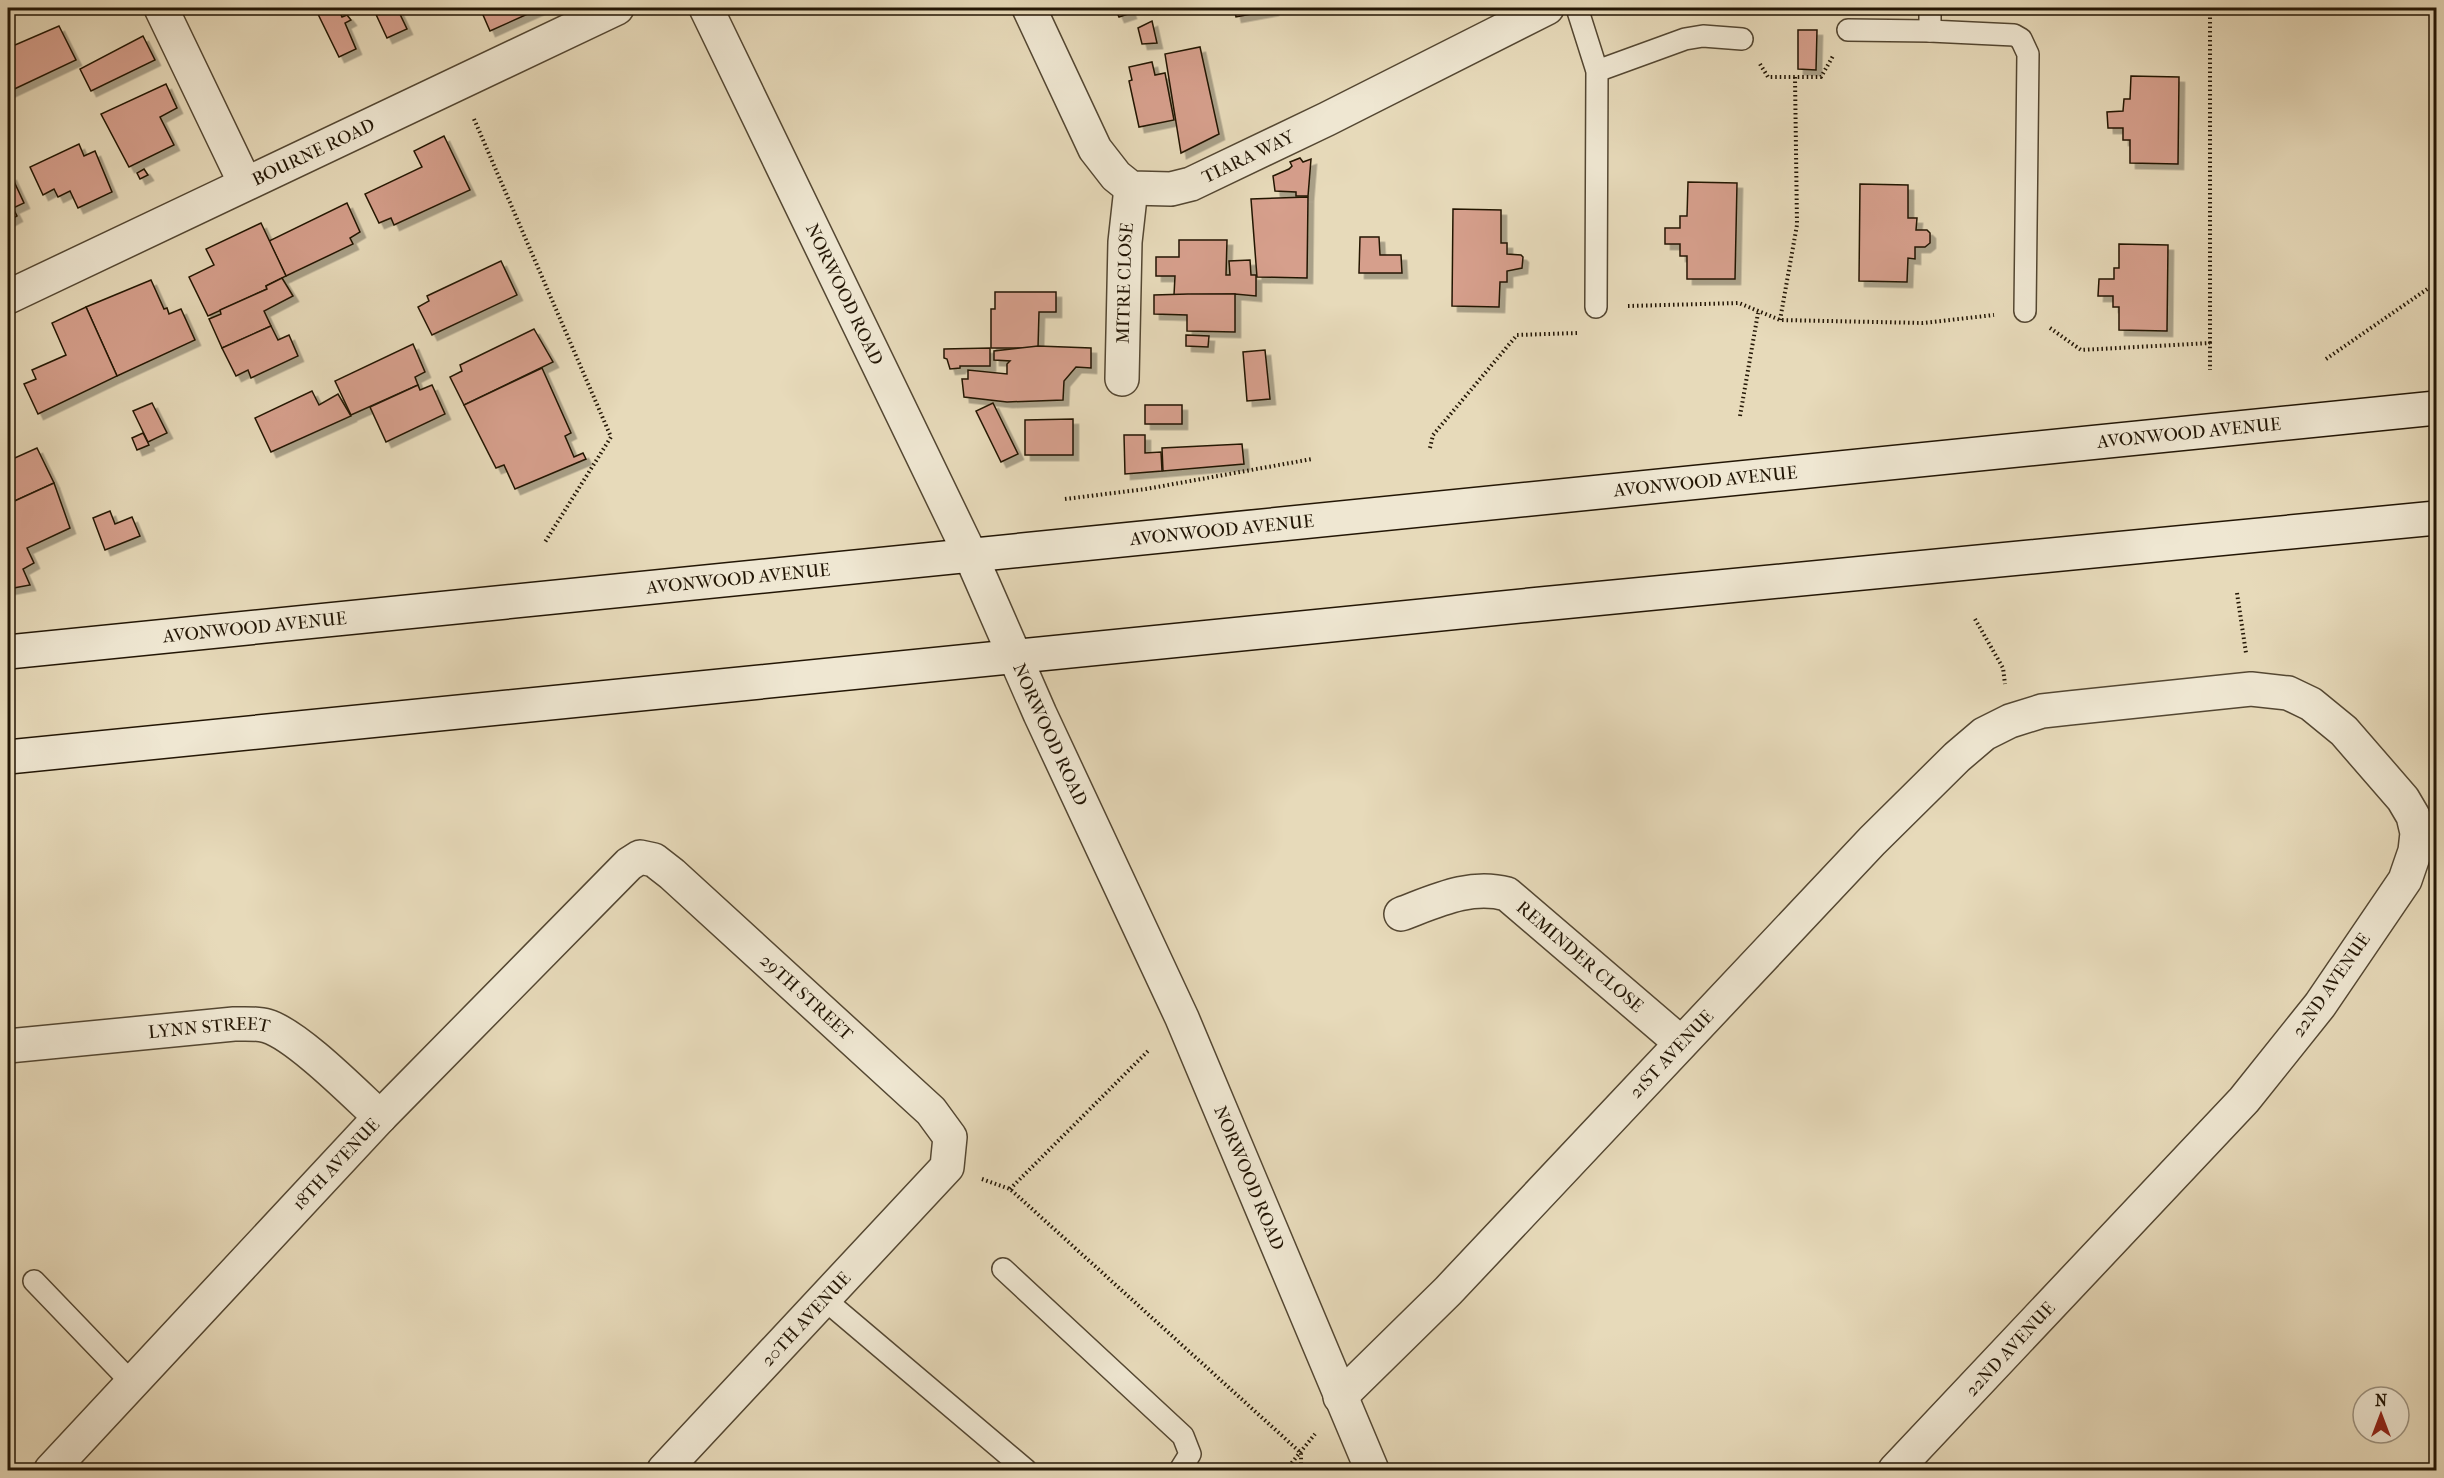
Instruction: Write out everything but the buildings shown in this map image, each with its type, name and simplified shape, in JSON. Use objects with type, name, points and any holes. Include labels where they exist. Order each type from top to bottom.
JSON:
[{"type":"street","points":[[161,8],[245,183]]},
{"type":"street","name":"BOURNE ROAD","points":[[8,297],[617,8]]},
{"type":"street","name":"NORWOOD ROAD","points":[[706,8],[970,554],[1182,1018],[1372,1470]]},
{"type":"street","points":[[1029,8],[1095,149],[1116,176],[1131,188]]},
{"type":"street","name":"TIARA WAY","points":[[1131,188],[1171,189],[1191,184],[1327,119],[1547,8]]},
{"type":"street","name":"MITRE CLOSE","points":[[1122,379],[1125,242],[1131,188]]},
{"type":"street","name":"AVONWOOD AVENUE","points":[[8,651],[2436,408]]},
{"type":"street","points":[[8,757],[2436,518]]},
{"type":"street","name":"22ND AVENUE","points":[[1895,1470],[2244,1100],[2320,1005],[2405,880],[2415,851],[2417,833],[2413,816],[2403,799],[2344,731],[2311,704],[2288,693],[2251,689],[2060,709],[2010,721]]},
{"type":"street","name":"21ST AVENUE","points":[[1340,1397],[1448,1291],[1872,841],[1984,734],[2010,721]]},
{"type":"street","name":"29TH STREET","points":[[628,864],[640,857],[647,857],[662,864],[931,1111],[950,1137],[947,1167]]},
{"type":"street","name":"18TH AVENUE","points":[[51,1470],[380,1117],[628,864]]},
{"type":"street","name":"REMINDER CLOSE","points":[[1401,914],[1449,897],[1481,890],[1508,894],[1681,1043]]},
{"type":"street","name":"LYNN STREET","points":[[8,1046],[234,1024],[268,1026],[291,1039],[380,1117]]},
{"type":"street","name":"20TH AVENUE","points":[[664,1470],[947,1167]]},
{"type":"lane","points":[[1577,8],[1597,71],[1596,307]]},
{"type":"lane","points":[[1929,8],[1929,31]]},
{"type":"lane","points":[[1848,30],[2014,35],[2025,45],[2028,64],[2025,311]]},
{"type":"lane","points":[[1597,71],[1685,39],[1703,36],[1742,39]]},
{"type":"lane","points":[[1003,1269],[1184,1436],[1190,1454],[1189,1461],[1180,1470]]},
{"type":"lane","points":[[34,1281],[133,1384]]},
{"type":"lane","points":[[824,1299],[1026,1470]]},
{"type":"path","points":[[2210,8],[2210,370]]},
{"type":"path","points":[[1742,39],[1768,77],[1821,77],[1848,30]]},
{"type":"path","points":[[1779,320],[1797,225],[1796,77]]},
{"type":"path","points":[[471,111],[611,437],[545,542]]},
{"type":"path","points":[[2326,359],[2436,283]]},
{"type":"path","points":[[1430,448],[1433,435],[1516,335],[1593,332],[1596,307],[1739,303],[1779,320],[1923,323],[2025,311],[2081,350],[2210,343]]},
{"type":"path","points":[[1740,416],[1758,313]]},
{"type":"path","points":[[1065,499],[1146,489],[1312,459]]},
{"type":"path","points":[[2237,593],[2251,689]]},
{"type":"path","points":[[1975,619],[2002,668],[2010,721]]},
{"type":"path","points":[[1150,1049],[1010,1189],[1301,1454],[1301,1470]]},
{"type":"path","points":[[1286,1470],[1315,1434]]}]
